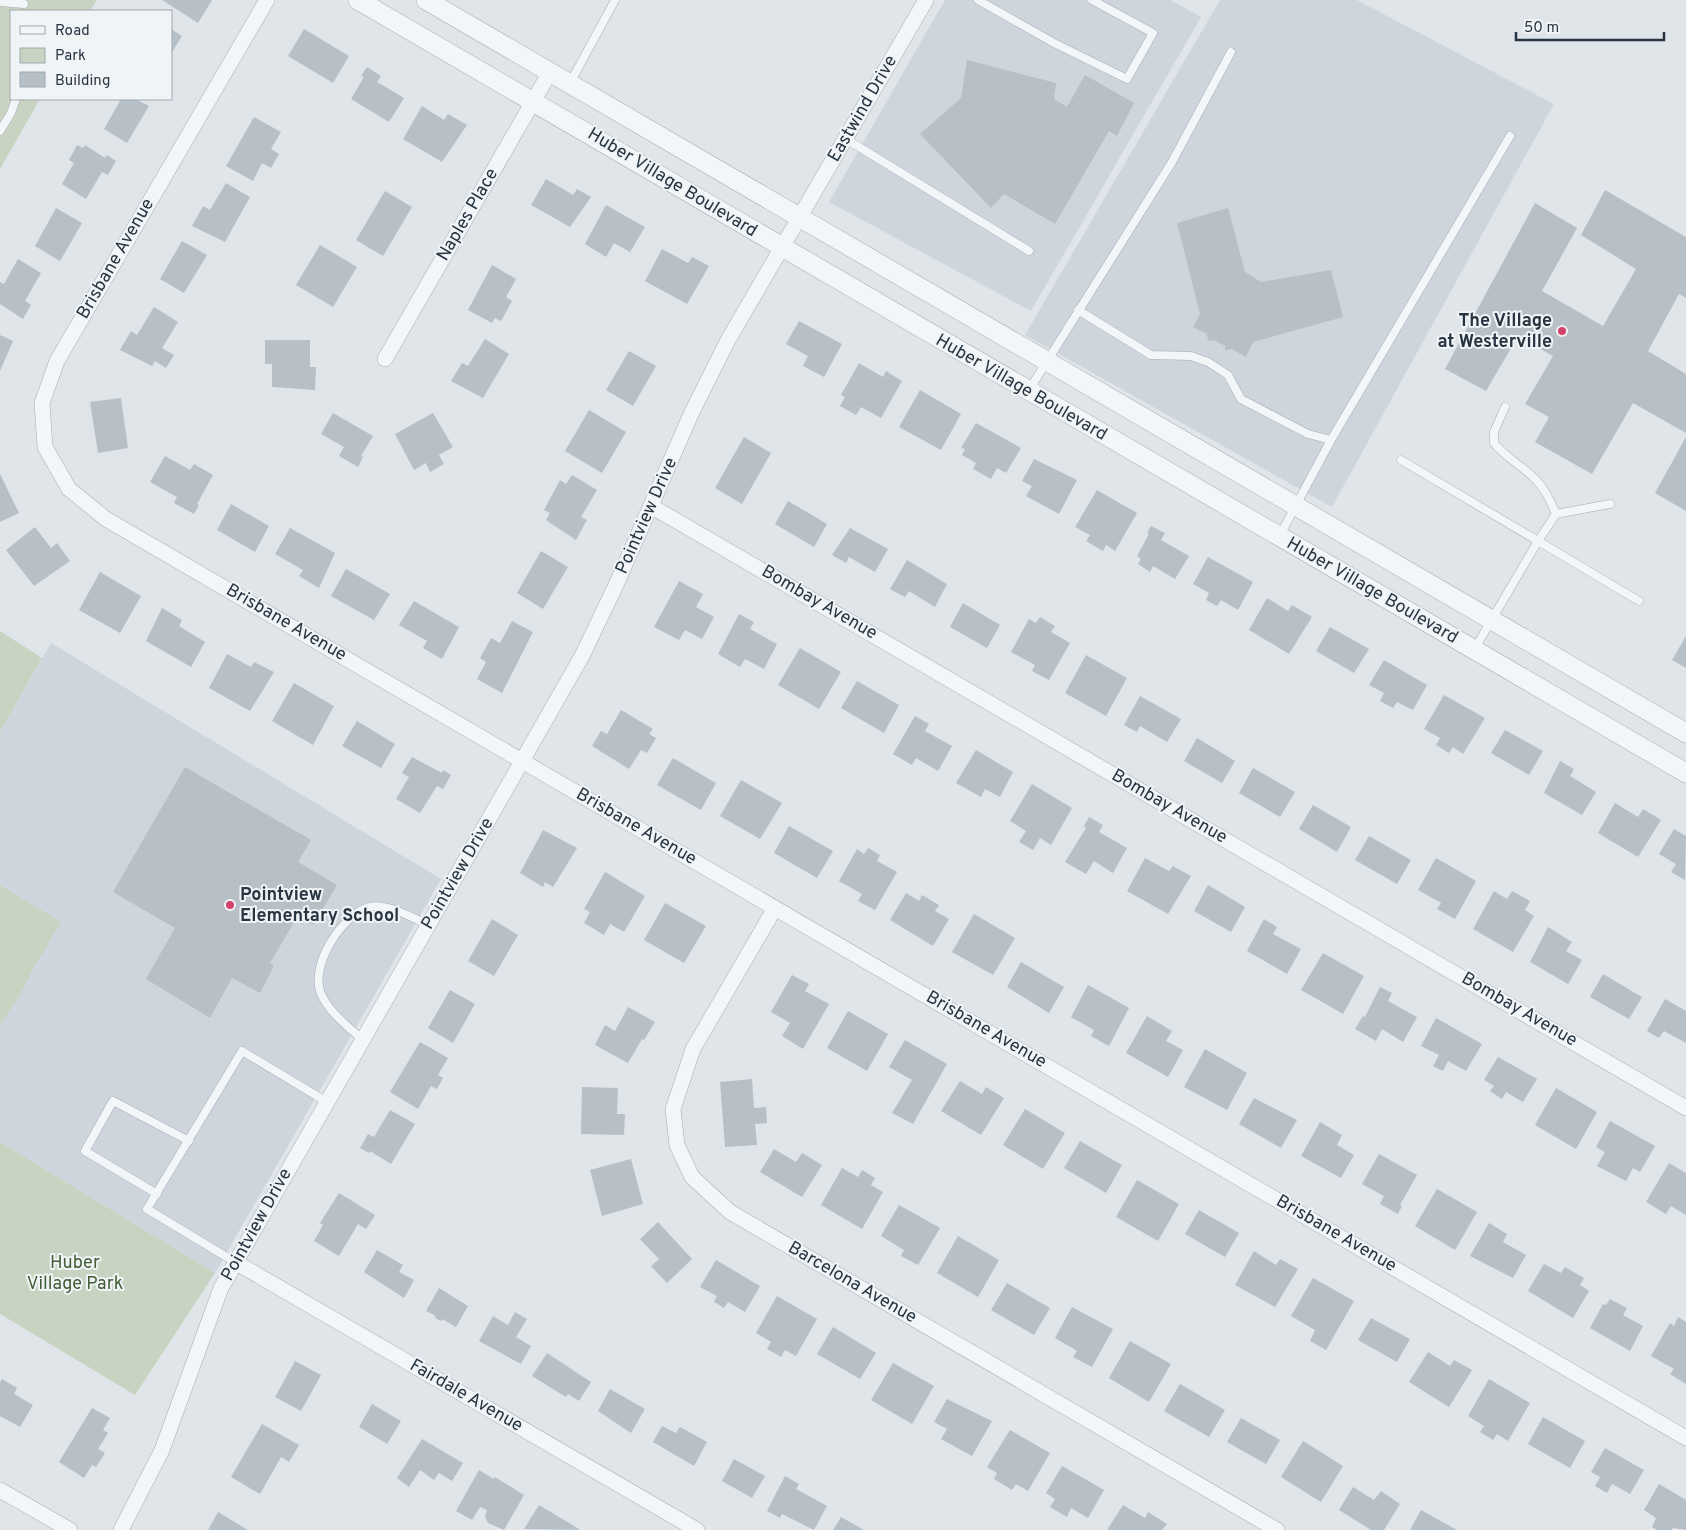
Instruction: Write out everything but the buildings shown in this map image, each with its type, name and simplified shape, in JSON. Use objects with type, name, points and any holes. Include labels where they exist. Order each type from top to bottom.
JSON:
[{"type":"street","name":"Brisbane Avenue","points":[[268,0],[58,361],[42,403],[45,447],[69,489],[106,519],[1686,1438]]},
{"type":"street","name":"Huber Village Boulevard","points":[[358,0],[1028,392],[1686,773]]},
{"type":"street","name":"Huber Village Boulevard","points":[[426,0],[1686,734]]},
{"type":"street","name":"Eastwind Drive","points":[[799,219],[926,0]]},
{"type":"street","name":"Naples Place","points":[[385,359],[550,72]]},
{"type":"street","name":"Pointview Drive","points":[[121,1530],[162,1450],[221,1288],[582,656],[692,412],[728,340],[799,219]]},
{"type":"street","name":"Bombay Avenue","points":[[651,506],[1686,1108]]},
{"type":"street","name":"Barcelona Avenue","points":[[775,908],[693,1049],[673,1109],[676,1145],[692,1178],[730,1212],[1277,1530]]},
{"type":"street","name":"Fairdale Avenue","points":[[235,1262],[697,1530]]},
{"type":"street","points":[[0,1490],[70,1530]]},
{"type":"lane","points":[[570,84],[615,0]]},
{"type":"lane","points":[[978,0],[992,3],[1054,43],[1128,79],[1153,33],[1092,0]]},
{"type":"lane","points":[[0,2],[24,5]]},
{"type":"lane","points":[[1028,392],[1045,362],[1172,162],[1231,52]]},
{"type":"lane","points":[[0,131],[11,113],[16,100]]},
{"type":"lane","points":[[1279,538],[1332,440],[1510,136]]},
{"type":"lane","points":[[846,139],[1029,251]]},
{"type":"lane","points":[[1078,310],[1151,355],[1191,356],[1208,362],[1228,375],[1241,399],[1308,434],[1332,440]]},
{"type":"lane","points":[[1505,407],[1494,432],[1494,443],[1502,452],[1534,477],[1547,494],[1556,514]]},
{"type":"lane","points":[[1401,460],[1639,601]]},
{"type":"lane","points":[[1474,650],[1556,514],[1610,504]]},
{"type":"lane","points":[[362,1040],[337,1017],[320,993],[319,970],[329,944],[349,918],[371,907],[397,911],[428,925]]},
{"type":"lane","points":[[235,1262],[148,1209],[156,1194],[242,1051],[327,1102]]},
{"type":"lane","points":[[156,1194],[85,1151],[112,1100],[189,1141]]},
{"type":"shaded area","points":[[945,0],[1170,0],[1201,17],[1031,311],[829,202]]},
{"type":"shaded area","points":[[1220,0],[1357,0],[1554,104],[1332,507],[1025,335]]},
{"type":"shaded area","points":[[51,643],[441,879],[215,1273],[0,1142],[0,1025],[60,922],[0,885],[0,732]]},
{"type":"green space","points":[[0,0],[97,0],[91,10],[10,10],[10,100],[39,100],[0,169]]},
{"type":"green space","points":[[0,631],[42,658],[0,732]]},
{"type":"green space","points":[[0,885],[61,922],[0,1025]]},
{"type":"green space","name":"Huber Village Park","points":[[0,1142],[215,1273],[135,1395],[0,1314]]},
{"type":"place","name":"The Village at Westerville","points":[[1562,331]]},
{"type":"place","name":"Pointview Elementary School","points":[[230,905]]}]
